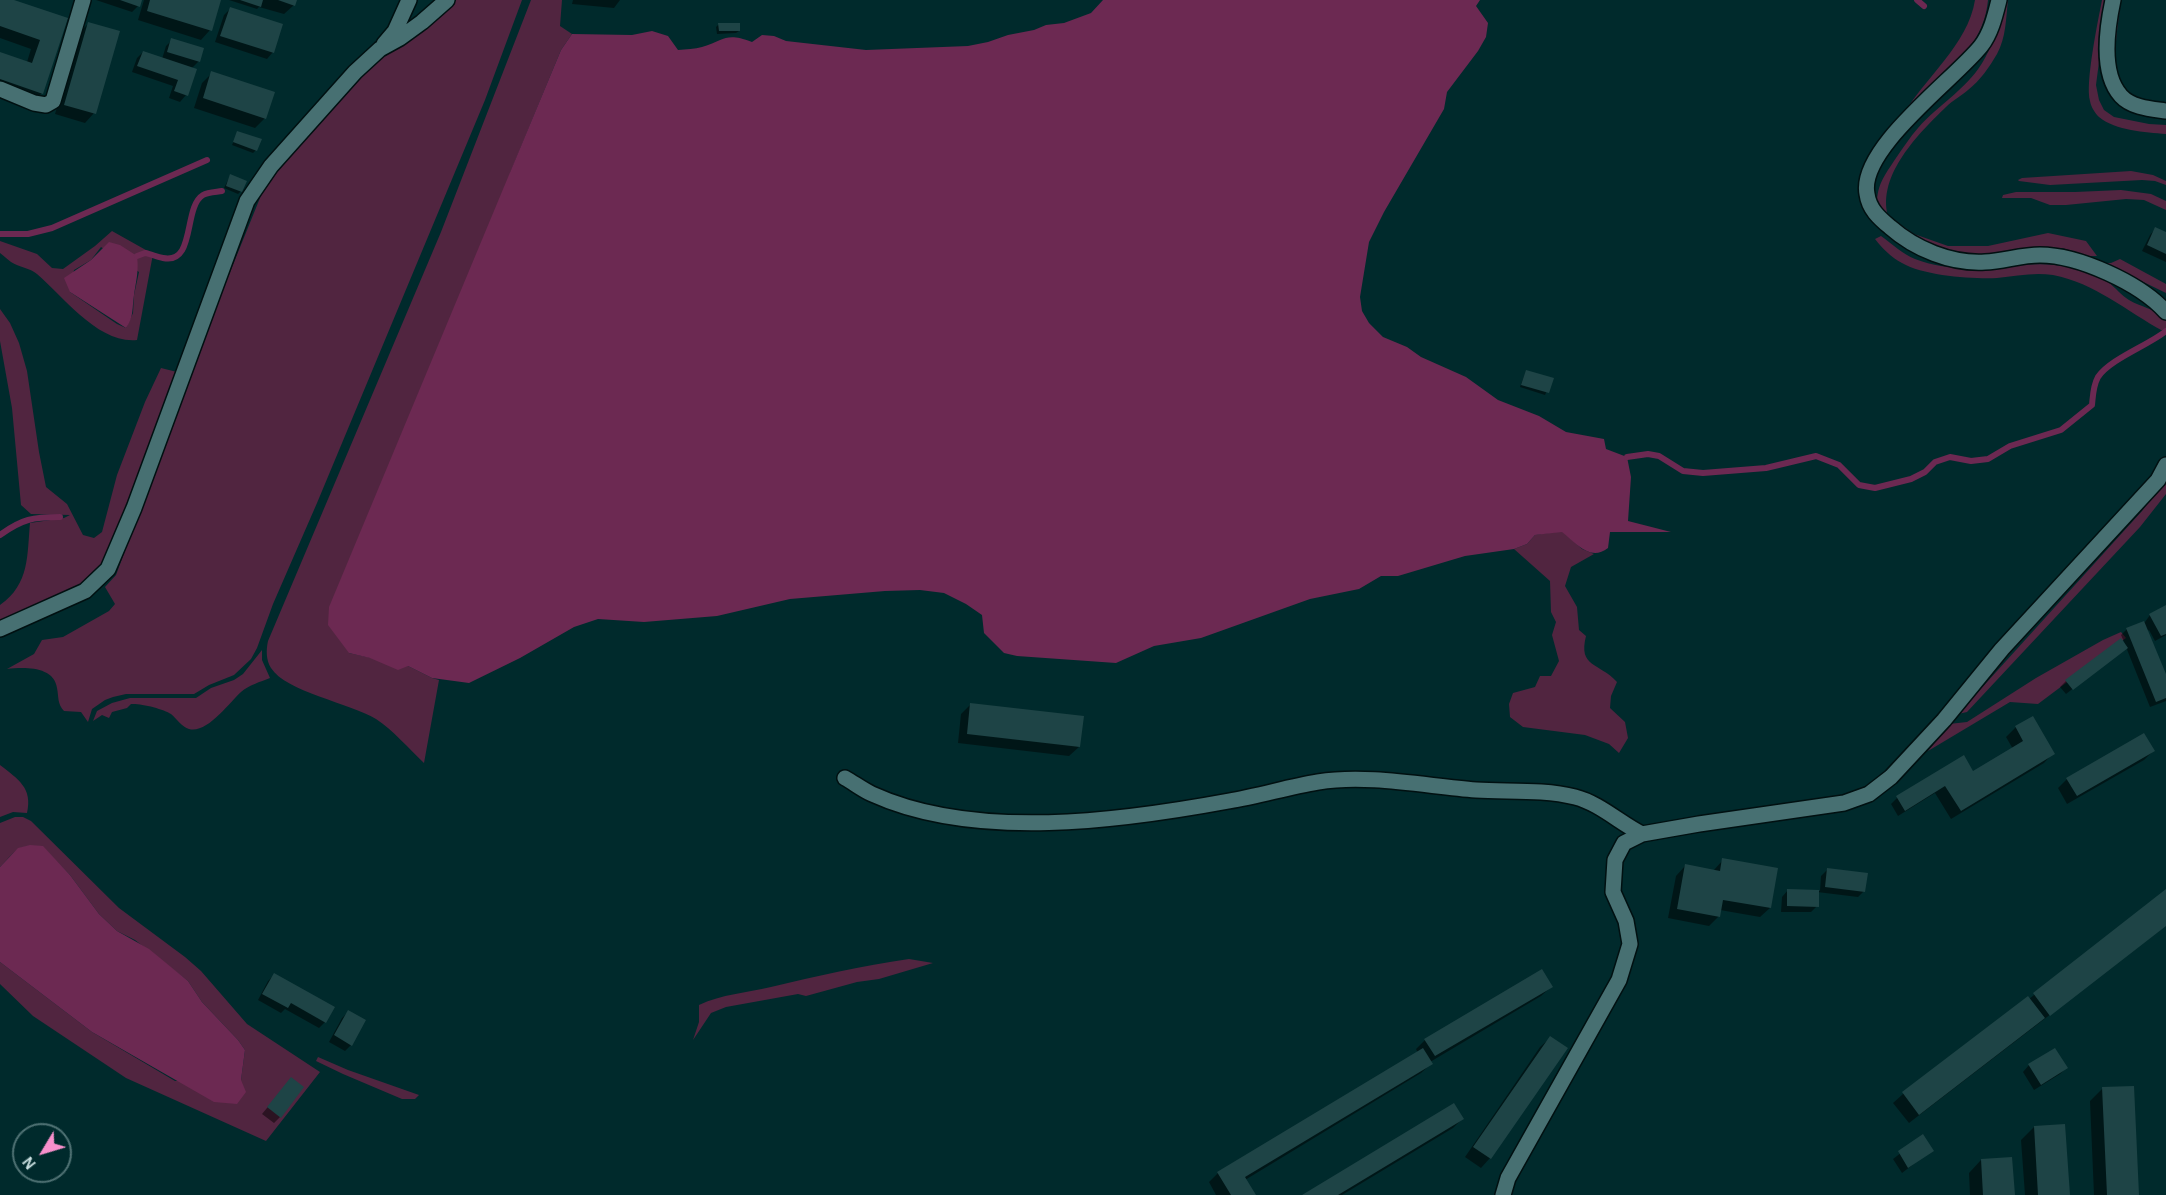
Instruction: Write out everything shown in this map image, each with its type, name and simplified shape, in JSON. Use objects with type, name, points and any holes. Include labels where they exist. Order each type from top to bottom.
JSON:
[{"type":"street","points":[[0,89],[34,103],[46,105],[53,101],[84,0]]},
{"type":"street","points":[[0,629],[85,591],[108,569],[142,487],[247,201],[271,166],[395,31],[409,0]]},
{"type":"street","points":[[380,49],[423,22],[447,0]]},
{"type":"street","points":[[1999,0],[1992,25],[1982,45],[1912,114],[1887,143],[1873,166],[1868,175],[1866,194],[1875,213],[1902,238],[1930,253],[1946,258],[1984,263],[2041,255],[2063,258],[2107,272],[2138,289],[2166,312]]},
{"type":"street","points":[[2113,0],[2107,70],[2122,98],[2133,104],[2166,111]]},
{"type":"street","points":[[1503,1195],[1508,1178],[1619,980],[1630,944],[1626,921],[1613,892],[1615,860],[1624,843],[1642,834],[1844,803],[1869,794],[1890,777],[1944,720],[2002,649],[2158,480],[2166,465]]},
{"type":"street","points":[[845,778],[871,794],[893,802],[950,816],[982,820],[1066,822],[1177,810],[1318,782],[1354,779],[1479,790],[1545,792],[1577,797],[1642,834]]},
{"type":"shaded area","points":[[456,0],[522,0],[485,100],[251,659],[234,675],[194,694],[126,694],[113,697],[92,709],[88,722],[81,712],[64,711],[59,703],[55,681],[50,675],[30,668],[7,669],[34,654],[42,640],[63,637],[109,611],[115,604],[105,587],[116,575],[211,319],[262,193],[280,165],[352,83],[387,52],[442,13]]},
{"type":"shaded area","points":[[531,0],[562,0],[560,26],[572,34],[561,50],[511,171],[349,653],[408,666],[439,680],[424,763],[376,719],[290,684],[279,676],[268,662],[267,644],[441,232]]},
{"type":"shaded area","points":[[1103,0],[1480,0],[1476,6],[1488,23],[1486,37],[1447,92],[1444,109],[1369,242],[1360,297],[1362,311],[1369,323],[1383,337],[1466,377],[1498,400],[1539,416],[1566,432],[1604,439],[1606,449],[1627,457],[1631,477],[1628,521],[1671,532],[1610,532],[1608,548],[1595,553],[1578,546],[1562,532],[1535,535],[1527,544],[1514,549],[1465,556],[1398,576],[1381,576],[1359,589],[1310,599],[1201,638],[1154,646],[1116,663],[1017,656],[1004,653],[984,633],[982,615],[944,593],[920,590],[790,599],[717,616],[644,622],[598,619],[574,627],[520,658],[469,683],[432,678],[408,666],[398,670],[370,658],[349,653],[328,625],[329,607],[561,50],[572,34],[632,35],[652,31],[668,36],[678,50],[699,48],[731,37],[752,42],[762,35],[774,36],[786,41],[866,50],[968,46],[1046,25],[1064,23],[1091,13]]},
{"type":"shaded area","points":[[1975,0],[1988,0],[1977,36],[1955,64],[1902,117],[1955,47],[1971,16]]},
{"type":"shaded area","points":[[1999,0],[2008,0],[2004,35],[1997,54],[1977,82],[1935,117],[1903,156],[1894,170],[1889,185],[1886,201],[1888,216],[1914,234],[1948,246],[1988,246],[2048,233],[2086,241],[2097,256],[2062,248],[2042,248],[1976,258],[1923,247],[1877,208],[1878,193],[1882,182],[1909,139],[1926,119],[1963,87],[1985,58],[1993,37]]},
{"type":"shaded area","points":[[2102,0],[2107,0],[2096,85],[2099,100],[2104,110],[2114,117],[2166,125],[2166,134],[2131,130],[2114,125],[2099,117],[2092,108],[2089,81]]},
{"type":"shaded area","points":[[2119,0],[2121,0],[2116,39],[2116,68],[2119,80],[2125,91],[2134,98],[2166,105],[2166,107],[2133,101],[2123,94],[2116,84],[2113,48]]},
{"type":"shaded area","points":[[2131,171],[2153,175],[2166,181],[2166,185],[2142,180],[2050,185],[2018,180],[2022,178]]},
{"type":"shaded area","points":[[2121,190],[2151,194],[2166,201],[2166,210],[2144,200],[2126,199],[2050,205],[2031,198],[2002,198],[2003,195],[2016,192]]},
{"type":"shaded area","points":[[112,231],[153,254],[137,340],[123,339],[95,327],[37,274],[11,262],[0,253],[0,241],[37,254],[52,268],[63,269]],"holes":[[[101,247],[139,272],[133,313],[126,328],[70,292],[74,270],[91,260]]]},
{"type":"shaded area","points":[[1881,236],[1911,257],[1933,264],[1970,268],[2043,264],[2086,271],[2103,278],[2129,300],[2166,317],[2166,329],[2163,331],[2083,284],[2053,275],[2032,274],[1975,278],[1923,271],[1898,261],[1875,239]]},
{"type":"shaded area","points":[[109,242],[120,245],[137,256],[132,312],[126,328],[70,292],[64,278],[91,260]]},
{"type":"shaded area","points":[[2120,259],[2166,284],[2166,293],[2099,263],[2111,263]]},
{"type":"shaded area","points":[[0,309],[10,323],[19,343],[27,371],[46,487],[67,504],[83,535],[94,538],[102,532],[117,475],[145,402],[161,368],[181,373],[107,560],[94,579],[0,625],[0,605],[17,588],[25,568],[30,523],[70,515],[31,514],[21,505],[12,408],[0,341]]},
{"type":"shaded area","points":[[2166,477],[2166,494],[2140,527],[1967,712],[1958,714],[2142,511]]},
{"type":"shaded area","points":[[1562,531],[1582,549],[1594,554],[1571,567],[1565,586],[1577,607],[1579,630],[1586,636],[1585,654],[1592,664],[1617,682],[1611,696],[1610,708],[1625,722],[1628,738],[1619,753],[1609,744],[1585,735],[1523,727],[1510,717],[1509,704],[1513,693],[1535,687],[1540,676],[1551,676],[1559,661],[1552,635],[1556,622],[1551,612],[1550,581],[1514,549],[1527,544],[1535,535]]},
{"type":"shaded area","points":[[2121,632],[2126,638],[2038,704],[2010,702],[1928,751],[1949,724],[1967,722],[2036,678]]},
{"type":"shaded area","points":[[262,650],[262,660],[270,678],[244,690],[203,727],[189,729],[168,712],[135,704],[112,712],[109,718],[102,715],[93,721],[97,711],[112,703],[130,698],[196,698],[211,688],[234,680],[243,674]]},
{"type":"shaded area","points":[[0,765],[18,780],[26,791],[27,813],[13,812],[0,817]]},
{"type":"shaded area","points":[[15,817],[23,817],[31,821],[119,908],[201,971],[247,1024],[320,1072],[266,1141],[126,1078],[33,1016],[0,984],[0,962],[92,1032],[175,1081],[241,1080],[245,1050],[202,1002],[188,981],[135,940],[117,931],[99,914],[70,875],[43,847],[28,846],[18,849],[0,867],[0,823]]},
{"type":"shaded area","points":[[30,845],[43,846],[70,875],[99,914],[117,931],[149,949],[188,981],[202,1002],[238,1040],[245,1050],[241,1080],[246,1092],[237,1104],[214,1102],[92,1032],[0,962],[0,867],[18,848]]},
{"type":"shaded area","points":[[909,959],[933,963],[879,979],[857,982],[806,996],[798,994],[726,1007],[711,1013],[693,1040],[699,1022],[699,1005],[708,1001]]},
{"type":"shaded area","points":[[318,1057],[419,1095],[415,1099],[402,1099],[316,1061]]},
{"type":"building","points":[[0,0],[14,0],[68,18],[43,94],[0,79],[0,52],[32,63],[40,40],[0,26]]},
{"type":"building","points":[[120,0],[142,0],[140,7]]},
{"type":"building","points":[[150,0],[221,0],[212,31],[147,11]]},
{"type":"building","points":[[240,0],[263,0],[261,7]]},
{"type":"building","points":[[278,0],[297,0],[295,6]]},
{"type":"building","points":[[230,7],[283,24],[274,53],[220,36]]},
{"type":"building","points":[[88,22],[120,31],[96,114],[64,105]]},
{"type":"building","points":[[718,23],[740,23],[740,31],[719,31]]},
{"type":"building","points":[[171,38],[204,48],[200,62],[167,52]]},
{"type":"building","points":[[143,51],[197,69],[188,96],[174,91],[178,80],[137,66]]},
{"type":"building","points":[[211,71],[275,92],[266,119],[203,98]]},
{"type":"building","points":[[237,131],[262,139],[257,151],[233,142]]},
{"type":"building","points":[[230,174],[247,181],[242,192],[226,186]]},
{"type":"building","points":[[2155,227],[2166,232],[2166,254],[2147,245]]},
{"type":"building","points":[[1526,370],[1554,378],[1549,393],[1521,385]]},
{"type":"building","points":[[2166,605],[2166,634],[2161,636],[2149,614]]},
{"type":"building","points":[[2144,621],[2166,674],[2166,698],[2156,702],[2126,628]]},
{"type":"building","points":[[2121,638],[2128,648],[2073,690],[2065,680]]},
{"type":"building","points":[[970,703],[1084,716],[1080,747],[967,734]]},
{"type":"building","points":[[2033,716],[2055,754],[1961,811],[1945,786],[1905,811],[1896,796],[1964,755],[1973,771],[2023,741],[2015,726]]},
{"type":"building","points":[[2144,733],[2155,751],[2077,796],[2066,778]]},
{"type":"building","points":[[1722,858],[1778,868],[1771,908],[1723,900],[1720,917],[1677,909],[1685,864],[1720,871]]},
{"type":"building","points":[[1827,868],[1868,873],[1865,892],[1825,887]]},
{"type":"building","points":[[1787,889],[1819,890],[1819,907],[1787,906]]},
{"type":"building","points":[[2166,889],[2166,926],[2050,1016],[2033,993]]},
{"type":"building","points":[[1542,969],[1553,987],[1435,1056],[1424,1039]]},
{"type":"building","points":[[274,973],[335,1007],[326,1023],[291,1003],[288,1008],[262,994]]},
{"type":"building","points":[[2028,996],[2045,1018],[1919,1115],[1902,1092]]},
{"type":"building","points":[[348,1010],[366,1020],[352,1046],[334,1035]]},
{"type":"building","points":[[1550,1036],[1568,1048],[1491,1159],[1473,1147]]},
{"type":"building","points":[[1423,1048],[1433,1064],[1245,1177],[1256,1195],[1231,1195],[1217,1172]]},
{"type":"building","points":[[2055,1048],[2068,1068],[2041,1085],[2028,1064]]},
{"type":"building","points":[[291,1077],[304,1087],[281,1118],[267,1107]]},
{"type":"building","points":[[2134,1086],[2139,1195],[2107,1195],[2102,1087]]},
{"type":"building","points":[[1454,1103],[1464,1119],[1338,1195],[1302,1195]]},
{"type":"building","points":[[2065,1124],[2070,1195],[2038,1195],[2034,1126]]},
{"type":"building","points":[[1923,1134],[1934,1151],[1908,1168],[1898,1151]]},
{"type":"building","points":[[2012,1157],[2015,1195],[1983,1195],[1981,1159]]},
{"type":"waterway","points":[[1917,0],[1924,6]]},
{"type":"waterway","points":[[0,234],[28,234],[52,228],[207,160]]},
{"type":"waterway","points":[[137,256],[145,253],[173,258],[180,253],[185,244],[197,201],[205,194],[222,191]]},
{"type":"waterway","points":[[1627,457],[1648,454],[1659,456],[1683,471],[1703,473],[1766,468],[1816,456],[1839,465],[1859,485],[1875,488],[1911,479],[1925,472],[1935,462],[1950,457],[1971,461],[1988,459],[2010,446],[2061,430],[2092,405],[2095,384],[2104,370],[2166,331]]},
{"type":"waterway","points":[[0,535],[28,520],[60,517]]}]
